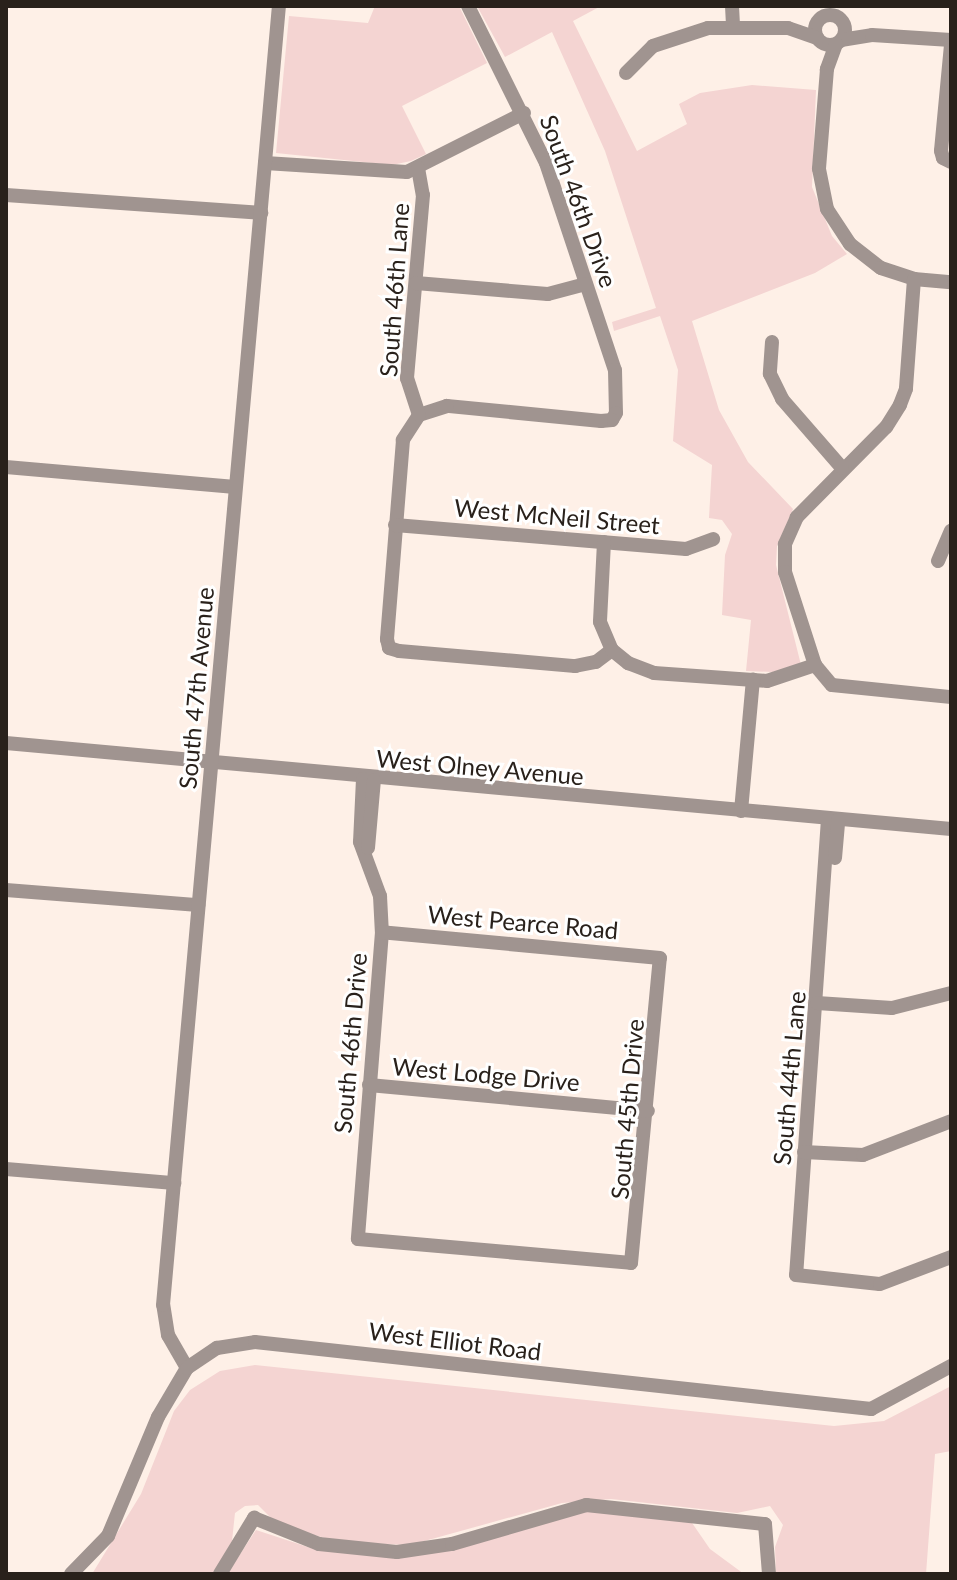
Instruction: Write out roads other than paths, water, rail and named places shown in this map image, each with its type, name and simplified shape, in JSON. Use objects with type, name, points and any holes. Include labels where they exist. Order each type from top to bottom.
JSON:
[{"type":"street","name":"South 47th Avenue","points":[[187,1368],[168,1335],[163,1305],[279,6]]},
{"type":"street","name":"South 46th Drive","points":[[419,415],[447,406],[612,420],[615,370],[586,284],[524,113],[468,6]]},
{"type":"street","points":[[732,6],[733,25]]},
{"type":"street","points":[[788,28],[823,15]]},
{"type":"street","points":[[823,15],[840,27],[872,35],[951,42],[947,160]]},
{"type":"street","points":[[823,15],[818,40],[827,69]]},
{"type":"street","points":[[626,73],[641,54],[670,39],[733,25],[788,28],[818,40]]},
{"type":"street","points":[[818,40],[840,27]]},
{"type":"street","points":[[840,27],[827,69],[819,169],[823,195],[850,244],[881,268],[914,279],[951,282]]},
{"type":"street","points":[[265,163],[394,173],[418,168],[524,113]]},
{"type":"street","name":"South 46th Lane","points":[[418,168],[423,195],[407,378],[419,415]]},
{"type":"street","points":[[6,195],[261,213]]},
{"type":"street","points":[[914,279],[906,389],[886,427],[842,468],[797,517],[785,544],[788,585],[815,665],[832,685],[951,697]]},
{"type":"street","points":[[416,283],[548,294],[586,284]]},
{"type":"street","points":[[772,342],[770,374],[782,399],[842,468]]},
{"type":"street","points":[[419,415],[403,440],[389,648],[575,666],[596,662],[612,650]]},
{"type":"street","points":[[6,467],[235,487]]},
{"type":"street","name":"West McNeil Street","points":[[395,525],[686,549],[713,539]]},
{"type":"street","points":[[938,561],[951,531]]},
{"type":"street","points":[[604,542],[599,615],[612,650],[654,673],[753,680],[790,677],[815,665]]},
{"type":"street","points":[[741,811],[753,680]]},
{"type":"street","name":"West Olney Avenue","points":[[6,743],[368,779],[951,829]]},
{"type":"street","name":"South 46th Drive","points":[[368,779],[360,842],[367,852],[380,896],[382,932],[358,1239],[631,1263]]},
{"type":"street","name":"South 44th Lane","points":[[833,819],[796,1275],[880,1284],[951,1257]]},
{"type":"street","points":[[6,890],[198,905]]},
{"type":"street","name":"West Pearce Road","points":[[382,932],[660,958]]},
{"type":"street","name":"South 45th Drive","points":[[631,1263],[648,1111],[660,958]]},
{"type":"street","points":[[817,1003],[892,1008],[951,993]]},
{"type":"street","name":"West Lodge Drive","points":[[369,1085],[648,1111]]},
{"type":"street","points":[[804,1152],[863,1155],[951,1121]]},
{"type":"street","points":[[6,1169],[174,1183]]},
{"type":"street","name":"West Elliot Road","points":[[71,1574],[108,1536],[158,1417],[187,1368],[217,1348],[255,1342],[871,1409],[951,1366]]},
{"type":"street","points":[[220,1574],[247,1526],[319,1544],[403,1551],[452,1544],[570,1507],[682,1511],[765,1524],[769,1574]]}]
